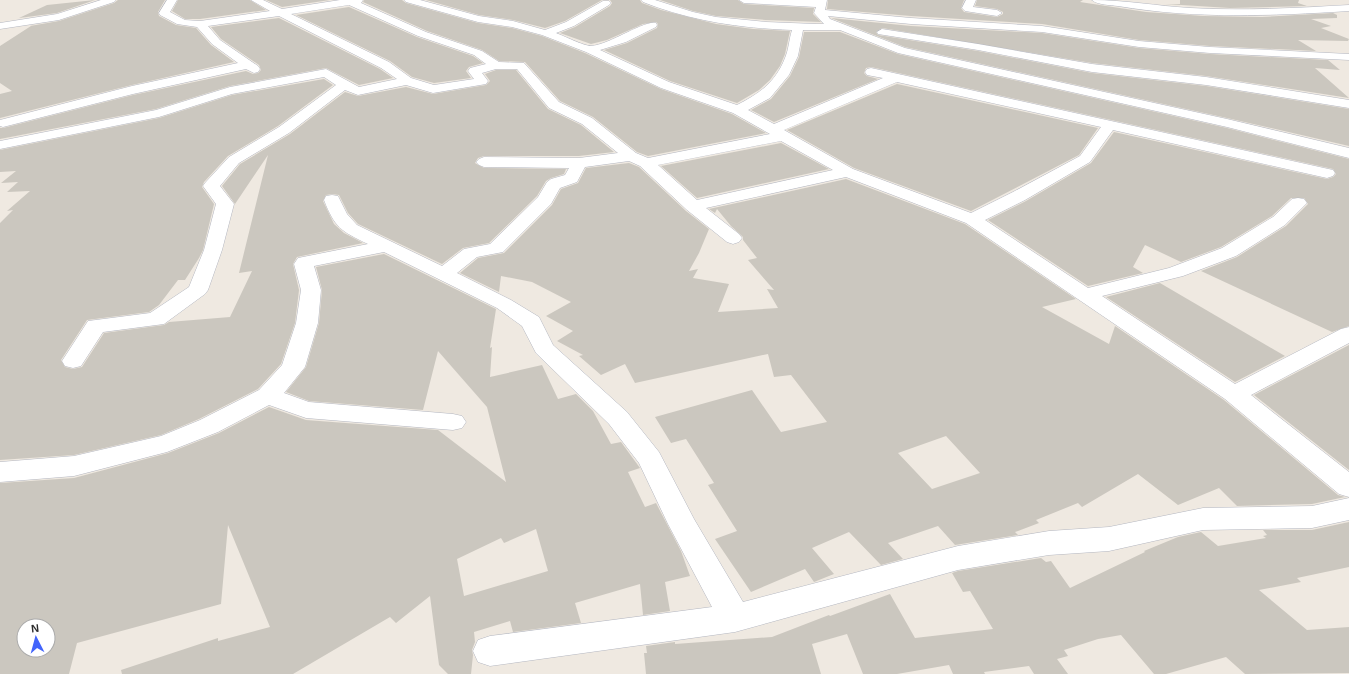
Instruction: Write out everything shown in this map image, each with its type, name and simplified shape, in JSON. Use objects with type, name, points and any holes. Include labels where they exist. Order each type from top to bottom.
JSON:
[{"type":"street","points":[[0,26],[59,17],[111,0]]},
{"type":"street","points":[[172,0],[164,12],[181,24],[200,24],[281,13],[347,1],[364,0]]},
{"type":"street","points":[[256,0],[385,65],[407,81],[433,89],[482,81],[474,70],[496,65],[520,66],[554,105],[588,121],[631,156],[646,163],[693,206],[733,238]]},
{"type":"street","points":[[646,0],[663,7],[704,17],[798,27],[857,29],[913,37],[1106,70],[1186,79],[1349,104]]},
{"type":"street","points":[[744,0],[820,6],[911,21],[1042,29],[1106,39],[1210,50],[1349,57]]},
{"type":"street","points":[[967,0],[968,9],[1009,14]]},
{"type":"street","points":[[1096,0],[1140,6],[1234,13],[1349,8]]},
{"type":"street","points":[[347,1],[422,34],[478,53],[496,65]]},
{"type":"street","points":[[423,1],[478,19],[513,24],[546,33],[590,50],[665,85],[738,110],[847,172],[972,218],[1234,394],[1349,487]]},
{"type":"street","points":[[546,33],[570,24],[606,3]]},
{"type":"street","points":[[820,6],[826,21],[902,51],[1349,152]]},
{"type":"street","points":[[200,24],[216,42],[273,83]]},
{"type":"street","points":[[590,50],[622,40],[652,25]]},
{"type":"street","points":[[738,110],[765,95],[783,74],[792,56],[798,27]]},
{"type":"street","points":[[1106,39],[1139,56]]},
{"type":"street","points":[[1153,62],[1186,79]]},
{"type":"street","points":[[3,123],[132,90],[247,64]]},
{"type":"street","points":[[871,72],[1327,173]]},
{"type":"street","points":[[0,145],[133,119],[190,104],[230,91],[326,73],[344,85],[358,91],[407,81]]},
{"type":"street","points":[[646,163],[777,133],[895,78]]},
{"type":"street","points":[[73,360],[96,326],[156,319],[198,290],[213,250],[225,204],[211,186],[234,160],[284,130],[344,85]]},
{"type":"street","points":[[972,218],[1019,196],[1084,159],[1110,124]]},
{"type":"street","points":[[484,162],[579,163],[631,156]]},
{"type":"street","points":[[444,274],[471,253],[496,248],[545,200],[553,185],[557,182],[571,179],[579,163]]},
{"type":"street","points":[[693,206],[847,172]]},
{"type":"street","points":[[332,200],[339,216],[351,229],[504,304],[531,322],[544,348],[618,418],[650,458],[682,524],[735,618]]},
{"type":"street","points":[[1087,294],[1176,272],[1229,252],[1280,221],[1298,202]]},
{"type":"street","points":[[0,472],[74,466],[167,443],[209,426],[268,396],[293,367],[307,323],[311,290],[304,264],[305,262],[388,246]]},
{"type":"street","points":[[1234,394],[1349,334]]},
{"type":"street","points":[[268,396],[306,410],[453,422]]},
{"type":"street","points":[[490,651],[735,618],[958,558],[1048,543],[1109,539],[1203,519],[1312,517],[1349,509]]},
{"type":"building","points":[[95,0],[57,13],[19,18],[47,5]]},
{"type":"building","points":[[118,0],[165,0],[158,12],[159,16],[176,25],[196,28],[211,45],[234,62],[132,85],[0,118],[0,94],[12,91],[0,83],[0,46],[30,26],[59,21],[114,3]]},
{"type":"building","points":[[178,0],[250,0],[266,10],[200,19],[185,19],[172,11]]},
{"type":"building","points":[[266,0],[330,0],[282,7]]},
{"type":"building","points":[[364,0],[402,0],[406,3],[478,23],[512,28],[542,36],[585,53],[661,89],[732,114],[766,133],[648,156],[637,152],[593,117],[560,101],[525,62],[499,61],[482,50],[427,31],[363,2]]},
{"type":"building","points":[[426,0],[602,0],[565,21],[545,28],[513,20],[479,15]]},
{"type":"building","points":[[610,0],[640,0],[642,3],[661,10],[716,24],[753,29],[790,31],[785,54],[780,66],[770,80],[759,90],[737,103],[670,81],[604,50],[627,43],[657,28],[658,24],[656,22],[643,24],[607,40],[591,44],[560,33],[575,27],[610,6],[612,3]]},
{"type":"building","points":[[660,0],[738,0],[744,4],[814,8],[813,14],[821,22],[716,16],[693,11]]},
{"type":"building","points":[[828,0],[964,0],[961,8],[964,12],[997,17],[1003,14],[1003,12],[997,9],[975,6],[977,0],[1083,0],[1080,2],[1146,12],[1204,16],[1262,17],[1333,13],[1337,15],[1337,18],[1311,19],[1331,26],[1321,28],[1349,39],[1348,41],[1298,40],[1316,51],[1210,46],[1139,40],[1042,24],[827,9]]},
{"type":"building","points":[[1180,0],[1299,0],[1298,3],[1307,6],[1230,8],[1165,4],[1180,4]]},
{"type":"building","points":[[349,7],[417,37],[473,56],[483,63],[469,67],[466,71],[471,78],[434,83],[412,77],[390,61],[296,15]]},
{"type":"building","points":[[279,18],[380,69],[393,78],[359,85],[326,68],[230,86],[156,109],[0,139],[0,128],[133,95],[246,71],[253,74],[258,73],[261,70],[259,65],[221,39],[211,27]]},
{"type":"building","points":[[831,18],[911,26],[1042,33],[1139,48],[1210,54],[1328,60],[1340,70],[1315,68],[1349,98],[1206,76],[1092,63],[882,28],[876,32],[878,35],[978,51],[1092,73],[1206,86],[1349,109],[1349,146],[905,47]]},
{"type":"building","points":[[804,32],[840,32],[898,54],[1227,128],[1349,159],[1349,326],[1332,332],[1201,271],[1237,257],[1286,226],[1308,204],[1304,198],[1291,198],[1272,216],[1221,247],[1181,262],[1145,245],[1133,267],[1143,273],[1088,286],[988,220],[1026,201],[1091,163],[1114,132],[1327,179],[1336,174],[1333,169],[871,67],[866,68],[864,73],[867,76],[878,79],[774,122],[751,110],[771,99],[790,76],[799,57]]},
{"type":"building","points":[[496,70],[516,70],[548,109],[581,125],[614,152],[579,156],[484,156],[478,158],[475,163],[484,168],[566,169],[564,174],[546,181],[537,196],[489,243],[463,248],[442,264],[358,224],[348,213],[339,195],[326,195],[323,201],[334,224],[344,233],[363,243],[297,257],[293,264],[299,290],[295,323],[281,364],[258,389],[199,419],[161,435],[74,455],[0,460],[0,223],[13,210],[7,211],[30,191],[7,192],[18,182],[1,183],[16,171],[0,172],[0,150],[159,118],[232,95],[324,79],[333,85],[278,126],[228,156],[204,182],[202,187],[214,204],[203,250],[185,280],[178,280],[159,305],[149,312],[87,320],[61,360],[65,367],[73,369],[82,367],[104,333],[164,325],[169,322],[230,317],[252,271],[239,273],[268,155],[235,204],[222,186],[240,164],[290,134],[345,92],[358,96],[406,87],[433,94],[486,85],[490,81],[485,74]]},
{"type":"building","points":[[897,84],[1098,128],[1079,155],[971,211],[854,168],[787,130]]},
{"type":"building","points":[[781,143],[829,169],[697,198],[661,166]]},
{"type":"building","points":[[629,163],[639,167],[686,211],[709,229],[699,253],[689,271],[698,269],[693,278],[729,284],[718,312],[778,308],[767,289],[774,290],[748,260],[757,258],[743,240],[743,237],[731,226],[717,209],[715,213],[709,209],[846,179],[965,224],[1076,299],[1042,307],[1109,344],[1115,326],[1224,400],[1338,495],[1345,497],[1312,504],[1237,506],[1219,488],[1178,505],[1138,474],[1082,507],[1078,503],[1036,520],[1039,523],[1015,532],[1018,535],[955,545],[938,526],[888,543],[903,559],[881,565],[849,532],[812,548],[834,574],[814,582],[805,569],[751,592],[715,539],[737,531],[708,485],[714,483],[686,439],[671,443],[655,417],[752,390],[781,432],[827,422],[791,375],[774,377],[768,354],[635,383],[625,364],[601,375],[579,356],[583,355],[557,341],[573,331],[546,316],[571,302],[532,282],[501,276],[499,292],[460,273],[478,258],[504,253],[552,205],[561,189],[578,183],[586,168]],"holes":[[[946,436],[980,473],[932,489],[898,453]]]},
{"type":"building","points":[[384,254],[496,309],[490,348],[492,347],[490,377],[542,365],[558,399],[576,394],[593,411],[611,444],[621,442],[640,468],[628,472],[645,507],[656,503],[681,551],[690,576],[665,582],[670,611],[643,615],[640,584],[575,603],[581,623],[513,632],[510,621],[474,632],[475,642],[472,650],[473,655],[471,674],[448,674],[439,665],[430,596],[396,623],[390,617],[293,674],[122,674],[121,670],[218,638],[218,641],[270,627],[228,525],[221,604],[77,643],[69,674],[0,674],[0,483],[74,478],[168,453],[219,433],[269,407],[306,420],[438,430],[506,482],[487,407],[438,351],[423,410],[309,401],[286,392],[306,367],[319,323],[322,290],[316,267]],"holes":[[[536,529],[548,571],[464,596],[457,559],[501,538],[504,543]]]},
{"type":"building","points":[[1160,283],[1285,356],[1235,382],[1106,297]]},
{"type":"building","points":[[1349,345],[1349,470],[1254,395]]},
{"type":"building","points":[[1349,522],[1349,567],[1297,578],[1301,582],[1259,590],[1307,630],[1349,627],[1349,673],[1245,674],[1226,657],[1166,674],[1154,674],[1121,635],[1098,639],[1064,650],[1068,656],[1057,659],[1068,674],[1034,674],[1029,666],[984,672],[985,674],[953,674],[949,665],[897,674],[863,674],[847,634],[812,644],[821,674],[646,674],[644,653],[647,653],[646,646],[675,642],[675,644],[772,637],[890,594],[915,638],[993,629],[970,591],[963,592],[952,573],[958,571],[1041,558],[1046,562],[1051,561],[1070,588],[1145,552],[1144,551],[1178,537],[1201,532],[1218,546],[1266,538],[1263,536],[1267,535],[1263,530],[1312,530]]}]
